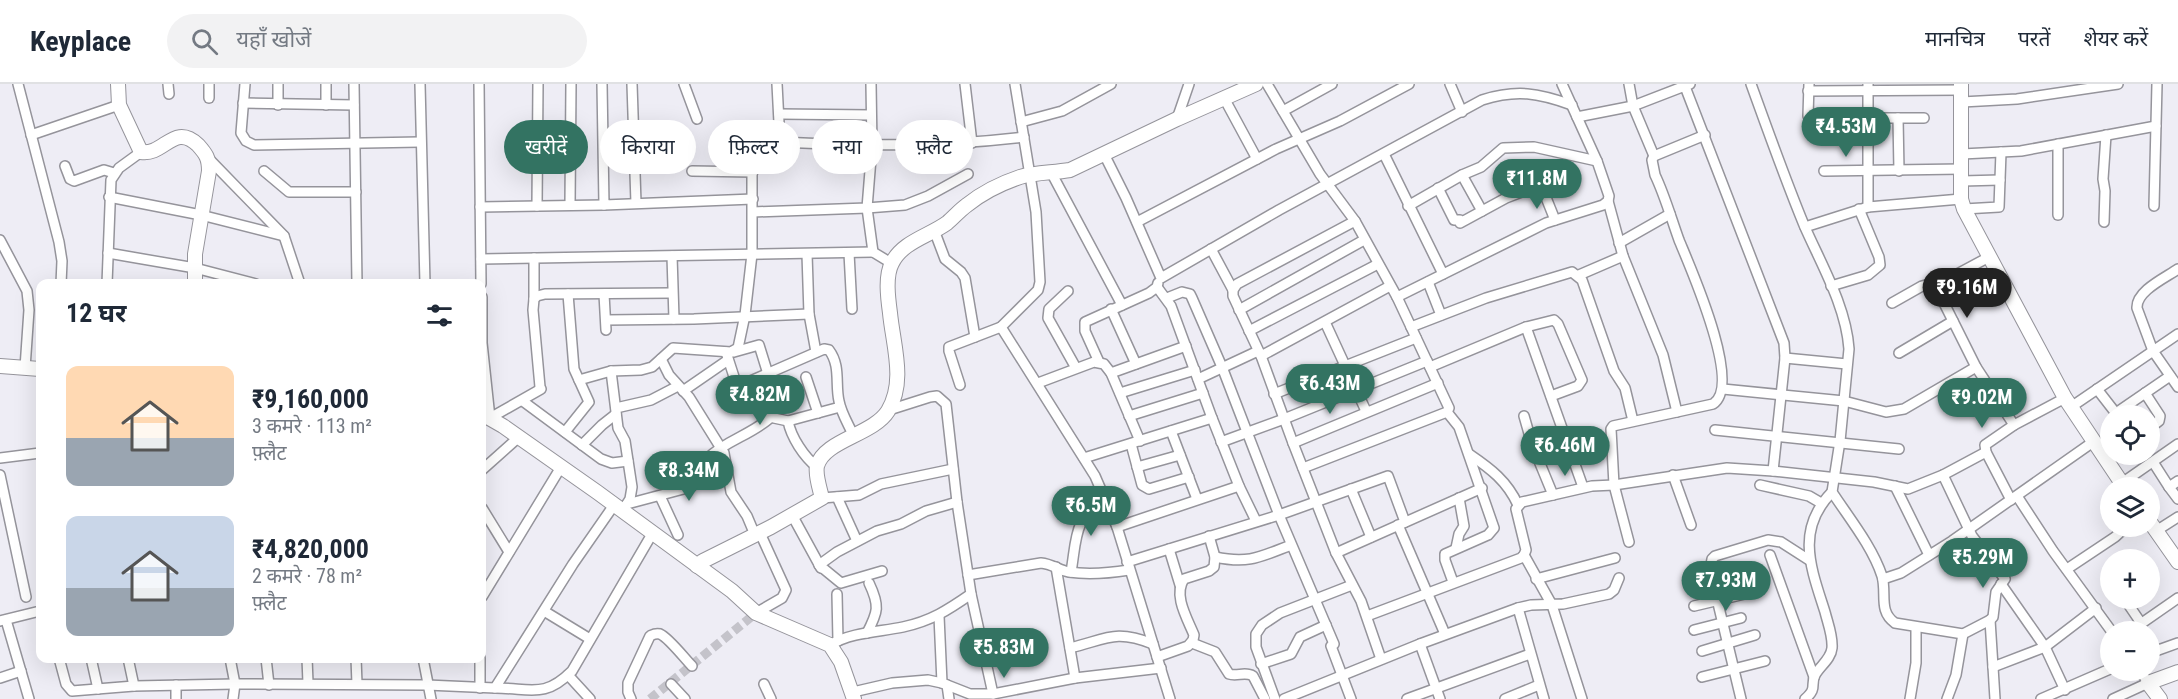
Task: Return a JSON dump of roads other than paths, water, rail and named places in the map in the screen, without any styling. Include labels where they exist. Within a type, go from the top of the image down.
[{"type":"street","points":[[18,84],[59,242],[61,279]]},
{"type":"street","points":[[118,84],[119,105],[141,152]]},
{"type":"street","points":[[209,98],[210,84]]},
{"type":"street","points":[[245,84],[241,133],[246,141],[254,145],[420,142]]},
{"type":"street","points":[[278,84],[278,105]]},
{"type":"street","points":[[326,84],[327,105]]},
{"type":"street","points":[[354,84],[357,279]]},
{"type":"street","points":[[420,84],[425,279]]},
{"type":"street","points":[[479,84],[481,279]]},
{"type":"street","points":[[538,84],[538,120]]},
{"type":"street","points":[[571,120],[573,84]]},
{"type":"street","points":[[602,84],[603,205]]},
{"type":"street","points":[[632,84],[636,204]]},
{"type":"street","points":[[684,84],[697,119]]},
{"type":"street","points":[[777,84],[779,120]]},
{"type":"street","points":[[871,84],[871,120]]},
{"type":"street","points":[[965,84],[969,120]]},
{"type":"street","points":[[960,385],[948,349],[1001,327],[1038,290],[1040,282],[1035,212],[1014,84]]},
{"type":"street","points":[[1021,122],[1062,111],[1111,84]]},
{"type":"street","points":[[1177,119],[1189,84]]},
{"type":"street","points":[[817,467],[826,454],[880,422],[889,410],[898,375],[889,311],[889,274],[891,263],[909,245],[946,223],[970,202],[1015,179],[1030,174],[1052,174],[1070,170],[1256,84]]},
{"type":"street","points":[[1267,84],[1320,174],[1355,221],[1397,297],[1448,404],[1447,412],[1459,427],[1482,488],[1494,528],[1488,535],[1448,551],[1444,557],[1453,582]]},
{"type":"street","points":[[1283,111],[1332,84]]},
{"type":"street","points":[[1384,84],[1389,95]]},
{"type":"street","points":[[1137,222],[1257,159],[1340,121],[1409,84]]},
{"type":"street","points":[[1450,84],[1462,112]]},
{"type":"street","points":[[1562,84],[1597,160],[1609,196],[1608,201],[1623,256],[1663,355],[1677,412]]},
{"type":"street","points":[[1629,84],[1633,106],[1654,156],[1652,160],[1655,175],[1710,317],[1720,357],[1723,389],[1721,397],[1713,404],[1633,421],[1613,426],[1611,429],[1614,485],[1629,542]]},
{"type":"street","points":[[1751,84],[1848,334],[1844,401],[1835,478],[1832,492],[1821,503],[1812,522],[1809,560],[1832,641],[1832,651],[1814,677]]},
{"type":"street","points":[[1924,118],[1869,118],[1816,125],[1808,116],[1808,87],[1869,86],[1962,92],[2017,99],[2118,84]]},
{"type":"street","points":[[2154,206],[2157,84]]},
{"type":"street","points":[[1577,117],[1633,106],[1686,85],[1784,343],[1785,358],[1775,435],[1773,471]]},
{"type":"street","points":[[1831,286],[1868,276],[1880,265],[1863,208],[1869,172],[1869,86]]},
{"type":"street","points":[[1099,362],[1084,326],[1088,319],[1149,293],[1159,282],[1279,210],[1329,185],[1482,100],[1501,94],[1523,92],[1550,97],[1572,105]]},
{"type":"street","points":[[1962,92],[1962,204],[2068,402],[2093,442],[2100,449]]},
{"type":"street","points":[[1224,98],[1257,159]]},
{"type":"street","points":[[243,103],[354,105]]},
{"type":"street","points":[[31,135],[119,105]]},
{"type":"street","points":[[779,114],[871,115]]},
{"type":"street","points":[[1898,118],[1899,171]]},
{"type":"street","points":[[1962,154],[2001,152],[2058,144],[2156,126]]},
{"type":"street","points":[[1654,156],[1705,135]]},
{"type":"street","points":[[2104,222],[2103,179],[2106,135]]},
{"type":"street","points":[[107,279],[109,197],[114,173],[141,152],[147,153],[184,136],[191,139],[284,236],[298,279]]},
{"type":"street","points":[[973,143],[1024,137]]},
{"type":"street","points":[[2058,144],[2058,215]]},
{"type":"street","points":[[1408,206],[1462,175],[1482,167],[1503,148],[1534,147],[1597,160]]},
{"type":"street","points":[[1805,227],[1863,208],[1962,204],[2000,207],[2001,152]]},
{"type":"street","points":[[1104,154],[1137,222],[1221,442],[1256,521]]},
{"type":"street","points":[[1384,154],[1443,274]]},
{"type":"street","points":[[195,279],[195,254],[209,159]]},
{"type":"street","points":[[65,166],[70,179],[74,181],[104,170],[114,173]]},
{"type":"street","points":[[264,171],[289,192],[356,192]]},
{"type":"street","points":[[1824,171],[1899,171],[2000,180]]},
{"type":"street","points":[[537,174],[537,206]]},
{"type":"street","points":[[570,174],[570,205]]},
{"type":"street","points":[[582,445],[616,411],[681,388],[739,346],[746,315],[752,255],[753,174]]},
{"type":"street","points":[[870,174],[867,208],[873,252]]},
{"type":"street","points":[[753,212],[895,207],[914,202],[968,174]]},
{"type":"street","points":[[1052,174],[1122,304]]},
{"type":"street","points":[[1462,175],[1482,210]]},
{"type":"street","points":[[1438,188],[1454,220],[1460,220],[1461,223],[1482,210],[1524,191],[1562,189]]},
{"type":"street","points":[[1543,190],[1555,220]]},
{"type":"street","points":[[109,197],[201,215],[284,236]]},
{"type":"street","points":[[480,207],[753,200]]},
{"type":"street","points":[[1397,297],[1555,220],[1603,205],[1608,201]]},
{"type":"street","points":[[1619,243],[1670,214]]},
{"type":"street","points":[[1233,290],[1237,284],[1355,221]]},
{"type":"street","points":[[934,230],[945,259],[961,272],[964,278],[975,337]]},
{"type":"street","points":[[0,240],[27,291],[29,310],[25,368]]},
{"type":"street","points":[[1239,310],[1365,240]]},
{"type":"street","points":[[1211,249],[1233,290],[1233,296],[1260,354],[1336,553],[1367,616],[1381,659]]},
{"type":"street","points":[[481,259],[873,252],[891,263]]},
{"type":"street","points":[[108,253],[195,268],[237,279]]},
{"type":"street","points":[[849,253],[852,309]]},
{"type":"street","points":[[807,254],[809,314],[816,352]]},
{"type":"street","points":[[672,256],[674,319]]},
{"type":"street","points":[[1579,275],[1623,256]]},
{"type":"street","points":[[1892,303],[1922,286],[1948,279],[1989,257]]},
{"type":"street","points":[[486,416],[541,388],[533,310],[534,258]]},
{"type":"street","points":[[1249,331],[1378,264]]},
{"type":"street","points":[[2178,269],[2141,295],[2136,302],[2153,351],[2178,387]]},
{"type":"street","points":[[1411,327],[1486,298],[1572,272],[1579,275],[1614,371],[1625,388],[1633,421]]},
{"type":"street","points":[[1428,282],[1441,315]]},
{"type":"street","points":[[1934,283],[1976,367],[2014,425]]},
{"type":"street","points":[[1120,393],[1196,375],[1260,354],[1390,286]]},
{"type":"street","points":[[1068,291],[1050,309],[1048,318],[1077,369]]},
{"type":"street","points":[[1167,298],[1182,292],[1190,294],[1222,367],[1245,432],[1326,625],[1340,675],[1351,699]]},
{"type":"street","points":[[534,300],[537,296],[545,294],[672,293]]},
{"type":"street","points":[[565,432],[589,402],[573,363],[568,294]]},
{"type":"street","points":[[604,294],[606,325],[746,315],[809,314]]},
{"type":"street","points":[[1111,309],[1136,364]]},
{"type":"street","points":[[1221,442],[1526,327],[1554,320],[1582,380],[1578,386],[1551,396]]},
{"type":"street","points":[[1899,353],[1953,321]]},
{"type":"street","points":[[1325,322],[1366,411]]},
{"type":"street","points":[[1001,327],[1038,383],[1106,497],[1170,699]]},
{"type":"street","points":[[1526,327],[1583,487]]},
{"type":"street","points":[[1274,394],[1416,338]]},
{"type":"street","points":[[2105,621],[2014,498],[1986,452],[1985,445],[2014,425],[2097,389],[2153,351],[2176,339]]},
{"type":"street","points":[[579,380],[611,371],[641,370],[652,367],[673,348],[729,355],[759,345],[768,374]]},
{"type":"street","points":[[1111,373],[1186,346]]},
{"type":"street","points":[[739,386],[827,349],[833,355],[839,382],[840,406],[854,437]]},
{"type":"street","points":[[729,355],[739,386],[749,401],[772,416],[788,421],[840,406]]},
{"type":"street","points":[[1785,358],[1847,364]]},
{"type":"street","points":[[661,359],[669,375],[681,388],[722,448],[728,463],[731,492],[758,534],[786,590],[782,598],[756,613]]},
{"type":"street","points":[[1038,383],[1099,362],[1104,364],[1111,373],[1130,416],[1137,467],[1142,485],[1149,489],[1189,477]]},
{"type":"street","points":[[0,366],[36,369]]},
{"type":"street","points":[[1723,389],[1780,393],[1844,401],[1886,412],[1899,411],[1976,367]]},
{"type":"street","points":[[488,688],[621,507],[632,487],[625,441],[618,428],[611,371]]},
{"type":"street","points":[[806,376],[818,413]]},
{"type":"street","points":[[2129,405],[2170,376]]},
{"type":"street","points":[[1293,443],[1438,383]]},
{"type":"street","points":[[2097,389],[2110,405]]},
{"type":"street","points":[[1130,416],[1203,393]]},
{"type":"street","points":[[2145,393],[2153,405]]},
{"type":"street","points":[[889,410],[937,396],[946,404],[952,469],[971,594],[993,694]]},
{"type":"street","points":[[524,402],[605,461],[628,461]]},
{"type":"street","points":[[1303,468],[1447,412]]},
{"type":"street","points":[[486,416],[621,507],[652,534],[732,591],[756,613],[834,643],[867,633],[904,627],[939,616],[971,594]]},
{"type":"street","points":[[621,507],[691,487],[698,480],[707,460],[734,440],[762,425],[772,416]]},
{"type":"street","points":[[1524,417],[1532,444],[1553,495]]},
{"type":"street","points":[[1084,458],[1212,418]]},
{"type":"street","points":[[788,421],[805,455],[817,467],[822,498]]},
{"type":"street","points":[[1715,430],[1899,448]]},
{"type":"street","points":[[1171,431],[1197,499]]},
{"type":"street","points":[[486,466],[519,437]]},
{"type":"street","points":[[1883,579],[1901,573],[1929,555],[2093,442]]},
{"type":"street","points":[[2160,457],[2178,444]]},
{"type":"street","points":[[1582,699],[1552,606],[1524,555],[1526,550],[1516,509],[1522,502],[1583,487],[1614,485],[1727,468],[1773,471],[1913,488],[1986,452]]},
{"type":"street","points":[[0,458],[36,454]]},
{"type":"street","points":[[1469,454],[1505,482],[1518,505]]},
{"type":"street","points":[[1137,467],[1180,455]]},
{"type":"street","points":[[2133,477],[2149,465]]},
{"type":"street","points":[[2155,465],[2178,500]]},
{"type":"street","points":[[486,590],[561,467]]},
{"type":"street","points":[[697,566],[822,498],[860,495],[881,484],[952,469]]},
{"type":"street","points":[[0,475],[26,597]]},
{"type":"street","points":[[1673,475],[1691,525]]},
{"type":"street","points":[[1832,492],[1869,549],[1883,579],[1883,602],[1886,614],[1895,623],[1963,634],[1990,621],[1993,617],[1996,592],[2005,579],[1971,536],[1943,475]]},
{"type":"street","points":[[968,575],[1041,563],[1071,572],[1101,573],[1279,515],[1388,476],[1401,524],[1445,634]]},
{"type":"street","points":[[2169,487],[2178,481]]},
{"type":"street","points":[[1760,485],[1809,496],[1821,503]]},
{"type":"street","points":[[1117,527],[1239,486]]},
{"type":"street","points":[[1895,486],[1929,555]]},
{"type":"street","points":[[1336,553],[1482,488]]},
{"type":"street","points":[[1351,489],[1371,537]]},
{"type":"street","points":[[660,496],[678,535]]},
{"type":"street","points":[[837,497],[856,541]]},
{"type":"street","points":[[1071,572],[1078,528],[1083,517],[1091,507],[1106,497]]},
{"type":"street","points":[[1456,548],[1459,534],[1464,526],[1459,498]]},
{"type":"street","points":[[819,565],[856,541],[877,531],[901,524],[926,511],[957,502]]},
{"type":"street","points":[[792,515],[829,580]]},
{"type":"street","points":[[486,516],[509,552]]},
{"type":"street","points":[[2160,523],[2178,517]]},
{"type":"street","points":[[61,663],[70,690],[134,686],[308,683],[427,685],[531,691],[550,689],[556,687],[568,675],[652,534]]},
{"type":"street","points":[[2160,535],[2176,557]]},
{"type":"street","points":[[1180,585],[1189,576],[1209,571],[1214,567],[1215,557],[1209,536]]},
{"type":"street","points":[[2067,569],[2115,537]]},
{"type":"street","points":[[1741,699],[1710,570],[1712,559],[1715,556],[1768,540],[1781,542],[1809,560]]},
{"type":"street","points":[[1215,557],[1235,561],[1248,560],[1292,545]]},
{"type":"street","points":[[1169,549],[1180,585],[1180,599],[1194,635],[1192,643]]},
{"type":"street","points":[[1367,616],[1524,555]]},
{"type":"street","points":[[1770,555],[1814,677],[1815,686],[1812,693],[1805,699]]},
{"type":"street","points":[[1536,579],[1615,558]]},
{"type":"street","points":[[819,565],[841,583],[882,571]]},
{"type":"street","points":[[1056,567],[1075,678]]},
{"type":"street","points":[[1284,699],[1445,634],[1518,609],[1531,605],[1552,606],[1609,594],[1614,590],[1619,578]]},
{"type":"street","points":[[867,633],[877,609],[875,595],[869,583]]},
{"type":"street","points":[[2001,584],[2045,647],[2065,690]]},
{"type":"street","points":[[1275,699],[1256,646],[1256,634],[1262,625],[1280,613],[1352,585]]},
{"type":"street","points":[[1694,606],[1753,592]]},
{"type":"street","points":[[837,594],[834,643],[853,696],[910,681],[928,680],[970,694],[993,694],[1075,678],[1161,668]]},
{"type":"street","points":[[2144,621],[2178,597]]},
{"type":"street","points":[[1993,667],[2045,647],[2096,608]]},
{"type":"street","points":[[1518,609],[1544,699]]},
{"type":"street","points":[[544,610],[590,639]]},
{"type":"street","points":[[29,699],[3,620],[36,612]]},
{"type":"street","points":[[939,616],[944,684],[949,699]]},
{"type":"street","points":[[1694,630],[1741,618]]},
{"type":"street","points":[[1990,621],[1995,699]]},
{"type":"street","points":[[1262,664],[1291,654],[1300,637],[1326,625]]},
{"type":"street","points":[[1910,699],[1916,663],[1916,627]]},
{"type":"street","points":[[631,699],[628,683],[650,636],[657,633],[664,637],[692,666]]},
{"type":"street","points":[[1947,699],[1956,675],[1963,634]]},
{"type":"street","points":[[1070,648],[1117,635],[1136,637],[1153,644]]},
{"type":"street","points":[[1702,651],[1755,635]]},
{"type":"street","points":[[1157,657],[1192,643],[1210,648],[1215,652],[1228,674],[1244,673],[1253,676],[1265,699]]},
{"type":"street","points":[[2160,649],[2178,643]]},
{"type":"street","points":[[1420,644],[1440,699]]},
{"type":"street","points":[[1407,699],[1530,654]]},
{"type":"street","points":[[1702,677],[1765,662]]},
{"type":"street","points":[[92,663],[98,689]]},
{"type":"street","points":[[129,663],[134,686]]},
{"type":"street","points":[[231,663],[235,684],[233,699]]},
{"type":"street","points":[[267,663],[269,685]]},
{"type":"street","points":[[308,663],[308,683]]},
{"type":"street","points":[[356,663],[357,684]]},
{"type":"street","points":[[424,663],[431,699]]},
{"type":"street","points":[[481,663],[491,699]]},
{"type":"street","points":[[0,678],[21,671]]},
{"type":"street","points":[[2113,699],[2178,672]]},
{"type":"street","points":[[2041,699],[2100,674]]},
{"type":"street","points":[[568,675],[590,699]]},
{"type":"street","points":[[2148,683],[2160,699]]},
{"type":"street","points":[[671,684],[685,699]]},
{"type":"street","points":[[764,684],[771,699]]},
{"type":"street","points":[[176,685],[176,699]]},
{"type":"street","points":[[1505,699],[1539,685]]},
{"type":"street","points":[[550,689],[554,699]]},
{"type":"tunnel","points":[[650,699],[756,613]]}]
